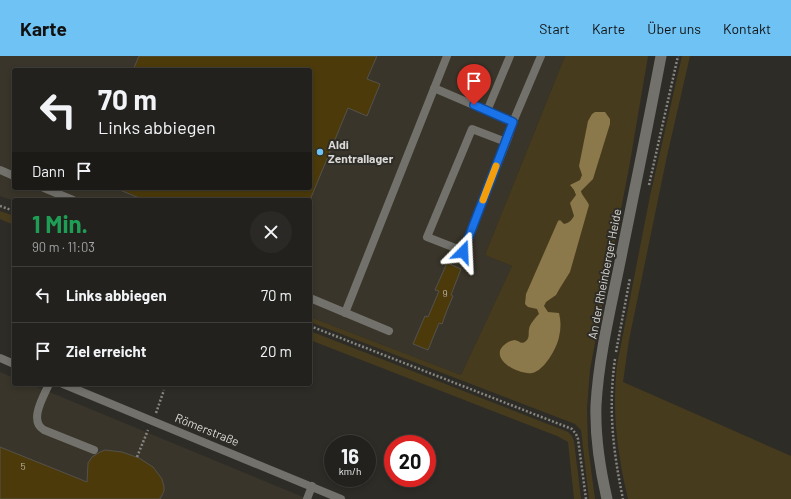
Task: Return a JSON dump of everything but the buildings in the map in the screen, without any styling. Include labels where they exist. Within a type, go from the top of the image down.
[{"type":"street","name":"An der Rheinberger Heide","points":[[607,499],[601,468],[596,406],[599,374],[662,56]]},
{"type":"lane","points":[[345,312],[447,56]]},
{"type":"lane","points":[[487,111],[510,56]]},
{"type":"lane","points":[[506,142],[472,129],[427,237],[463,252],[506,142],[513,122],[541,56]]},
{"type":"lane","points":[[434,88],[513,122]]},
{"type":"lane","points":[[0,170],[12,175]]},
{"type":"lane","points":[[49,190],[68,198]]},
{"type":"lane","points":[[312,299],[389,330]]},
{"type":"lane","points":[[0,358],[12,363]]},
{"type":"lane","points":[[48,386],[36,416],[38,424],[44,430],[94,450]]},
{"type":"lane","name":"Römerstraße","points":[[68,386],[341,499]]},
{"type":"lane","points":[[307,499],[312,486]]},
{"type":"path","points":[[649,188],[678,56]]},
{"type":"path","points":[[0,206],[12,210]]},
{"type":"path","points":[[623,499],[617,472],[612,436],[611,396],[615,354],[632,271]]},
{"type":"path","points":[[312,327],[572,429],[578,439],[586,499]]},
{"type":"shaded area","points":[[0,56],[565,56],[485,255],[512,266],[461,375],[312,318],[312,198],[12,198],[12,200],[0,196]]},
{"type":"shaded area","points":[[565,56],[648,56],[629,168],[590,369],[587,408],[588,446],[595,499],[589,499],[581,430],[575,424],[312,323],[312,318],[461,375],[512,266],[485,255]]},
{"type":"shaded area","points":[[682,56],[690,56],[667,156],[629,340],[623,382],[791,456],[791,499],[628,499],[616,432],[615,400],[617,365],[650,196]]},
{"type":"shaded area","points":[[595,112],[605,112],[610,119],[610,124],[593,179],[581,191],[589,205],[570,272],[556,295],[546,302],[544,306],[548,312],[559,313],[560,334],[558,342],[553,353],[541,368],[532,373],[522,372],[511,368],[506,364],[500,356],[500,351],[504,345],[511,341],[515,340],[522,343],[525,342],[528,337],[530,325],[539,314],[537,309],[528,307],[525,304],[526,294],[558,221],[560,220],[566,224],[570,222],[574,216],[570,203],[576,195],[570,185],[580,180],[582,175],[579,166],[588,121]]},
{"type":"shaded area","points":[[0,211],[12,215],[12,224],[0,219]]},
{"type":"shaded area","points":[[312,332],[568,432],[574,441],[581,499],[574,499],[568,442],[557,436],[312,341]]},
{"type":"shaded area","points":[[0,372],[12,377],[12,386],[35,386],[308,499],[0,499]]},
{"type":"slow traffic","points":[[483,200],[496,166]]},
{"type":"place","name":"Aldi Zentrallager","points":[[320,152]]},
{"type":"route","points":[[463,252],[513,122],[474,105]]}]
